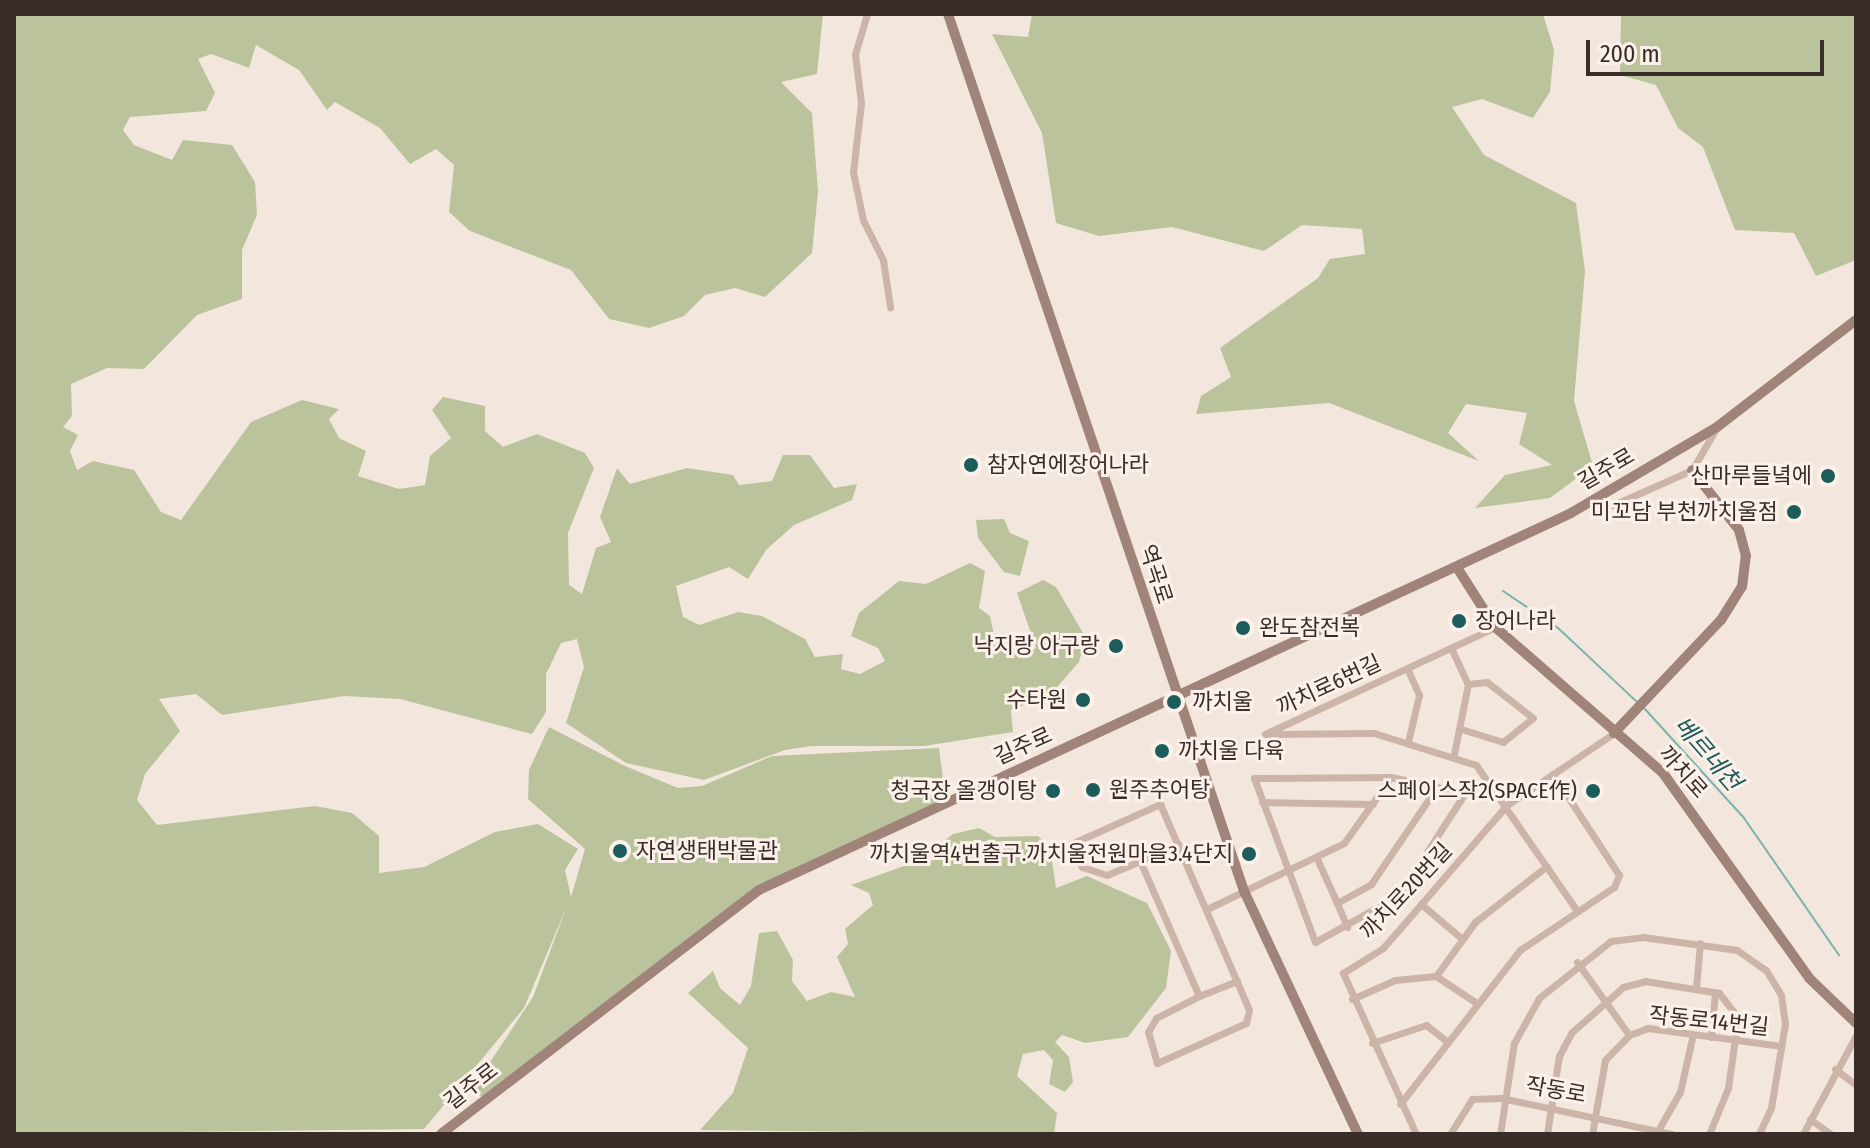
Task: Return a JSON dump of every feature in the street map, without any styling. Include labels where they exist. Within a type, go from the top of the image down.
[{"type":"street","points":[[867,14],[855,54],[861,103],[853,172],[863,220],[883,260],[890,307]]},
{"type":"street","name":"역곡로","points":[[948,14],[1177,700],[1244,891],[1358,1134]]},
{"type":"street","name":"길주로","points":[[441,1134],[759,890],[1458,569],[1587,503],[1717,427],[1856,320]]},
{"type":"street","points":[[1587,503],[1613,505],[1692,470],[1717,427]]},
{"type":"street","points":[[1614,733],[1742,587],[1746,556],[1739,530],[1692,470]]},
{"type":"street","name":"까치로","points":[[1458,569],[1495,627],[1663,773],[1809,978],[1856,1023]]},
{"type":"street","name":"까치로6번길","points":[[1407,668],[1419,695],[1408,742],[1374,733],[1265,734],[1495,627]]},
{"type":"street","points":[[1451,648],[1468,684],[1454,754]]},
{"type":"street","points":[[1461,729],[1503,742],[1533,718],[1487,682],[1468,684]]},
{"type":"street","name":"까치로20번길","points":[[1416,1134],[1352,999],[1343,973],[1383,948],[1507,805],[1614,733]]},
{"type":"street","points":[[1408,742],[1454,754],[1476,765],[1507,805],[1577,911]]},
{"type":"street","points":[[1400,1104],[1520,950],[1577,911],[1619,875],[1553,774]]},
{"type":"street","points":[[1207,909],[1318,861],[1344,843],[1391,777]]},
{"type":"street","points":[[1391,777],[1465,793],[1399,895],[1347,927],[1315,942],[1286,874],[1254,778],[1391,777]]},
{"type":"street","points":[[1337,903],[1371,884],[1398,852],[1437,787]]},
{"type":"street","points":[[1262,802],[1373,804]]},
{"type":"street","points":[[1178,844],[1107,875],[1082,867],[1071,844],[1160,804],[1178,844],[1207,909],[1237,981],[1246,1023],[1157,1063],[1148,1032],[1156,1018],[1237,981]]},
{"type":"street","points":[[1140,861],[1199,996]]},
{"type":"street","points":[[1318,861],[1347,927]]},
{"type":"street","points":[[1436,976],[1461,938],[1498,899],[1547,866]]},
{"type":"street","points":[[1421,904],[1461,938]]},
{"type":"street","points":[[1500,1134],[1501,1098],[1514,1043],[1539,998],[1577,962],[1611,941],[1700,943],[1737,950],[1766,970],[1781,995],[1781,1046],[1759,1134]]},
{"type":"street","points":[[1696,988],[1700,943]]},
{"type":"street","points":[[1577,962],[1629,1035]]},
{"type":"street","points":[[1352,999],[1395,980],[1436,976],[1478,1004]]},
{"type":"street","points":[[1547,1134],[1549,1107],[1571,1033],[1604,1000],[1645,981],[1715,992],[1738,1017],[1728,1088],[1709,1134]]},
{"type":"street","points":[[1711,1037],[1715,992]]},
{"type":"street","points":[[1372,1043],[1426,1025],[1448,1042]]},
{"type":"street","name":"작동로14번길","points":[[1592,1134],[1605,1060],[1629,1035],[1648,1028],[1781,1046]]},
{"type":"street","points":[[1658,1130],[1680,1092],[1693,1034]]},
{"type":"street","points":[[1803,1134],[1835,1069],[1856,1035]]},
{"type":"street","points":[[1835,1069],[1856,1085]]},
{"type":"street","name":"작동로","points":[[1450,1134],[1472,1099],[1501,1098],[1672,1134]]},
{"type":"street","points":[[1810,1119],[1831,1134]]},
{"type":"green space","points":[[14,14],[823,14],[817,74],[781,82],[812,113],[818,192],[812,253],[765,297],[735,288],[705,295],[684,316],[649,328],[609,319],[571,270],[470,231],[449,212],[454,165],[436,149],[410,164],[380,128],[335,102],[327,110],[299,70],[256,45],[249,68],[211,54],[198,59],[215,93],[206,111],[130,117],[123,130],[134,145],[172,160],[183,140],[232,145],[255,182],[257,215],[242,250],[242,299],[197,315],[144,369],[107,368],[71,384],[72,416],[63,427],[78,435],[70,451],[77,470],[93,461],[134,470],[161,512],[181,520],[251,422],[302,400],[339,409],[329,419],[339,438],[366,451],[358,476],[399,489],[425,485],[430,456],[451,438],[432,410],[443,397],[485,406],[485,431],[503,447],[537,434],[585,453],[594,468],[568,533],[569,585],[582,594],[596,548],[611,542],[600,517],[617,468],[630,484],[687,468],[733,475],[739,485],[772,481],[783,455],[810,455],[834,488],[857,484],[852,500],[794,525],[766,550],[748,579],[729,567],[676,586],[683,617],[699,625],[738,612],[762,616],[805,639],[815,657],[843,654],[841,669],[860,674],[885,661],[878,648],[851,636],[859,613],[899,581],[926,584],[970,563],[985,571],[979,608],[990,616],[994,635],[1019,658],[1036,648],[1017,593],[1043,580],[1056,587],[1086,638],[1079,662],[1051,694],[1011,710],[1013,732],[924,746],[811,746],[785,750],[704,780],[626,763],[566,723],[584,667],[577,639],[561,643],[546,674],[546,712],[532,734],[400,699],[344,696],[222,715],[196,694],[159,699],[180,731],[145,774],[137,800],[157,825],[315,806],[352,813],[379,836],[379,873],[424,867],[495,832],[538,824],[578,849],[565,870],[571,897],[585,849],[528,799],[529,770],[549,727],[625,766],[678,788],[702,786],[772,756],[939,748],[946,802],[759,890],[485,1100],[476,1091],[481,1076],[533,997],[567,906],[524,1008],[424,1129],[14,1134]]},
{"type":"green space","points":[[1032,14],[1543,14],[1554,50],[1550,92],[1533,118],[1482,99],[1452,107],[1484,155],[1576,203],[1585,271],[1574,401],[1593,466],[1550,498],[1475,508],[1505,475],[1552,465],[1519,444],[1527,413],[1466,404],[1448,433],[1479,461],[1329,403],[1196,414],[1201,396],[1231,377],[1220,348],[1318,278],[1330,259],[1365,254],[1362,229],[1302,225],[1264,251],[1172,227],[1099,236],[1056,223],[1042,133],[992,34],[1028,37]]},
{"type":"green space","points":[[1621,14],[1856,14],[1856,260],[1816,276],[1794,233],[1735,230],[1703,147],[1678,128],[1656,85],[1620,75]]},
{"type":"green space","points":[[1004,519],[1010,533],[1029,541],[1020,576],[1004,572],[978,538],[976,520]]},
{"type":"green space","points":[[979,828],[995,837],[1038,836],[1050,847],[1056,888],[1087,876],[1147,903],[1171,951],[1166,988],[1128,1037],[1085,1043],[1062,1035],[1055,1042],[1069,1057],[1073,1082],[1065,1092],[1049,1084],[1053,1060],[1044,1050],[1023,1054],[1017,1076],[1057,1113],[1054,1134],[700,1130],[733,1093],[748,1048],[688,993],[713,971],[720,988],[740,1005],[751,986],[759,933],[777,931],[793,960],[792,981],[807,1001],[831,992],[855,997],[837,957],[848,944],[845,929],[873,905],[869,893],[851,885],[915,862],[930,865],[935,848],[953,834]]},
{"type":"waterway","name":"베르네천","points":[[1503,591],[1558,628],[1636,701]]},
{"type":"waterway","name":"베르네천","points":[[1644,708],[1744,818],[1839,955]]},
{"type":"place","name":"참자연에장어나라","points":[[971,465]]},
{"type":"place","name":"산마루들녘에","points":[[1828,476]]},
{"type":"place","name":"미꼬담 부천까치울점","points":[[1794,512]]},
{"type":"place","name":"장어나라","points":[[1459,621]]},
{"type":"place","name":"완도참전복","points":[[1243,628]]},
{"type":"place","name":"낙지랑 아구랑","points":[[1116,646]]},
{"type":"place","name":"수타원","points":[[1083,700]]},
{"type":"place","name":"까치울","points":[[1174,702]]},
{"type":"place","name":"까치울 다육","points":[[1162,751]]},
{"type":"place","name":"원주추어탕","points":[[1093,790]]},
{"type":"place","name":"청국장 올갱이탕","points":[[1053,791]]},
{"type":"place","name":"스페이스작2(SPACE作)","points":[[1593,791]]},
{"type":"place","name":"자연생태박물관","points":[[620,851]]},
{"type":"place","name":"까치울역4번출구.까치울전원마을3.4단지","points":[[1249,854]]}]
